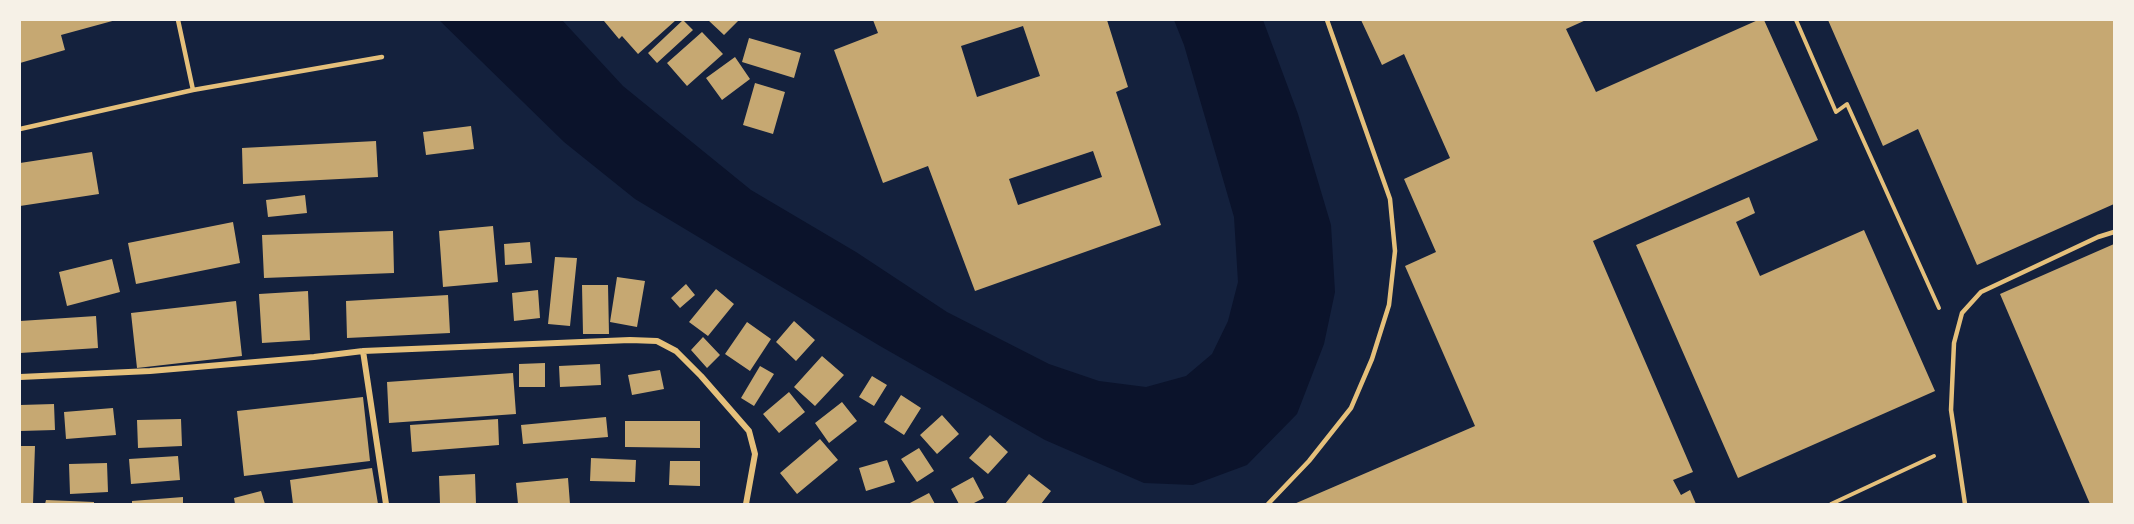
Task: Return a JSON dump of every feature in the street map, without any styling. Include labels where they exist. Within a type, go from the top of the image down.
[{"type":"street","points":[[20,377],[150,371],[363,351],[630,340],[657,341],[676,351],[749,431],[755,454],[746,504]]},
{"type":"street","points":[[363,351],[386,504]]},
{"type":"lane","points":[[178,20],[193,90]]},
{"type":"lane","points":[[1268,504],[1309,460],[1351,408],[1372,359],[1389,305],[1395,251],[1389,200],[1327,20]]},
{"type":"lane","points":[[20,129],[193,90],[382,57]]},
{"type":"lane","points":[[1965,504],[1951,410],[1954,343],[1962,313],[1981,292],[2098,237],[2115,232]]},
{"type":"path","points":[[1796,20],[1836,112],[1846,104],[1954,343]]},
{"type":"path","points":[[1831,504],[1956,446]]},
{"type":"water","points":[[439,20],[562,20],[623,86],[751,190],[856,252],[947,312],[1049,364],[1099,381],[1146,387],[1186,376],[1212,354],[1228,321],[1238,282],[1234,217],[1184,45],[1174,20],[1263,20],[1298,114],[1331,225],[1335,292],[1324,344],[1297,414],[1247,465],[1193,485],[1144,483],[1045,440],[880,346],[635,199],[564,142]]},
{"type":"building","points":[[20,20],[116,20],[61,35],[65,50],[20,63]]},
{"type":"building","points":[[676,20],[638,54],[622,36],[619,39],[604,21]]},
{"type":"building","points":[[683,20],[693,30],[657,63],[648,53]]},
{"type":"building","points":[[708,20],[739,20],[724,35]]},
{"type":"building","points":[[873,20],[1107,20],[1128,87],[1116,92],[1161,225],[975,291],[928,166],[883,183],[834,50],[878,33]],"holes":[[[1023,26],[1040,76],[977,97],[961,46]],[[1093,151],[1102,177],[1018,205],[1009,179]]]},
{"type":"building","points":[[1361,20],[1586,20],[1566,29],[1596,92],[1758,20],[1764,20],[1818,140],[1593,241],[1693,472],[1673,480],[1681,495],[1690,490],[1696,504],[1294,504],[1475,426],[1405,266],[1436,252],[1404,179],[1450,158],[1404,54],[1382,65]]},
{"type":"building","points":[[1828,20],[2114,20],[2114,204],[1977,265],[1918,129],[1883,146]]},
{"type":"building","points":[[702,32],[723,54],[687,86],[667,63]]},
{"type":"building","points":[[749,38],[801,53],[794,78],[742,62]]},
{"type":"building","points":[[735,57],[750,79],[722,100],[706,78]]},
{"type":"building","points":[[755,83],[785,92],[773,134],[743,125]]},
{"type":"building","points":[[471,126],[474,149],[426,155],[423,132]]},
{"type":"building","points":[[376,141],[378,177],[243,184],[242,148]]},
{"type":"building","points":[[92,152],[99,194],[20,206],[20,163]]},
{"type":"building","points":[[305,195],[307,213],[268,217],[266,200]]},
{"type":"building","points":[[1749,197],[1755,213],[1736,222],[1760,276],[1864,230],[1935,391],[1738,478],[1636,245]]},
{"type":"building","points":[[233,222],[240,263],[136,284],[128,243]]},
{"type":"building","points":[[493,226],[498,282],[443,287],[439,231]]},
{"type":"building","points":[[393,231],[394,273],[264,278],[262,235]]},
{"type":"building","points":[[530,242],[532,263],[505,265],[504,244]]},
{"type":"building","points":[[2114,244],[2114,504],[2090,504],[2000,294]]},
{"type":"building","points":[[555,257],[577,258],[570,326],[548,324]]},
{"type":"building","points":[[112,259],[120,292],[67,306],[59,272]]},
{"type":"building","points":[[617,277],[645,281],[637,327],[610,322]]},
{"type":"building","points":[[686,284],[695,295],[680,308],[671,298]]},
{"type":"building","points":[[582,285],[608,285],[609,334],[583,334]]},
{"type":"building","points":[[716,289],[734,304],[708,336],[689,322]]},
{"type":"building","points":[[538,290],[540,318],[514,321],[512,293]]},
{"type":"building","points":[[308,291],[310,340],[262,343],[259,294]]},
{"type":"building","points":[[448,295],[450,333],[347,338],[346,301]]},
{"type":"building","points":[[236,301],[242,356],[137,368],[131,313]]},
{"type":"building","points":[[96,316],[98,348],[20,353],[20,321]]},
{"type":"building","points":[[794,321],[815,340],[796,361],[776,342]]},
{"type":"building","points":[[747,322],[771,339],[750,371],[725,354]]},
{"type":"building","points":[[703,337],[720,355],[707,368],[691,350]]},
{"type":"building","points":[[822,356],[844,375],[815,406],[794,387]]},
{"type":"building","points":[[545,363],[545,387],[519,387],[519,364]]},
{"type":"building","points":[[600,364],[601,385],[560,387],[559,366]]},
{"type":"building","points":[[760,366],[774,374],[754,406],[741,398]]},
{"type":"building","points":[[660,370],[664,389],[632,395],[628,375]]},
{"type":"building","points":[[513,373],[516,414],[389,423],[387,382]]},
{"type":"building","points":[[872,376],[887,385],[874,406],[859,397]]},
{"type":"building","points":[[789,392],[805,412],[779,433],[763,414]]},
{"type":"building","points":[[901,395],[921,408],[904,435],[884,422]]},
{"type":"building","points":[[363,397],[370,461],[244,476],[237,411]]},
{"type":"building","points":[[842,402],[857,421],[829,443],[815,423]]},
{"type":"building","points":[[54,404],[55,430],[20,431],[20,405]]},
{"type":"building","points":[[113,408],[116,435],[66,439],[64,412]]},
{"type":"building","points":[[942,415],[959,434],[937,454],[920,435]]},
{"type":"building","points":[[606,417],[608,437],[523,444],[521,425]]},
{"type":"building","points":[[181,419],[182,446],[138,448],[137,420]]},
{"type":"building","points":[[498,419],[499,445],[412,452],[410,425]]},
{"type":"building","points":[[625,421],[700,421],[700,448],[625,447]]},
{"type":"building","points":[[990,435],[1008,452],[988,474],[969,458]]},
{"type":"building","points":[[820,439],[838,460],[797,494],[780,473]]},
{"type":"building","points":[[20,446],[35,446],[33,504],[20,504]]},
{"type":"building","points":[[919,448],[934,471],[917,482],[901,459]]},
{"type":"building","points":[[178,456],[180,480],[131,484],[129,459]]},
{"type":"building","points":[[591,458],[636,460],[635,482],[590,481]]},
{"type":"building","points":[[887,460],[895,482],[866,491],[859,468]]},
{"type":"building","points":[[670,461],[700,461],[700,486],[669,485]]},
{"type":"building","points":[[107,463],[108,492],[70,494],[69,464]]},
{"type":"building","points":[[372,468],[378,504],[293,504],[290,480]]},
{"type":"building","points":[[475,474],[476,504],[440,504],[439,476]]},
{"type":"building","points":[[1029,474],[1051,491],[1041,504],[1005,504]]},
{"type":"building","points":[[973,477],[984,498],[972,504],[959,504],[951,489]]},
{"type":"building","points":[[568,478],[570,504],[518,504],[516,483]]},
{"type":"building","points":[[261,491],[265,504],[235,504],[234,498]]},
{"type":"building","points":[[929,493],[935,504],[908,504]]},
{"type":"building","points":[[183,497],[183,504],[132,504],[132,501]]},
{"type":"building","points":[[46,500],[94,502],[94,504],[45,504]]}]
